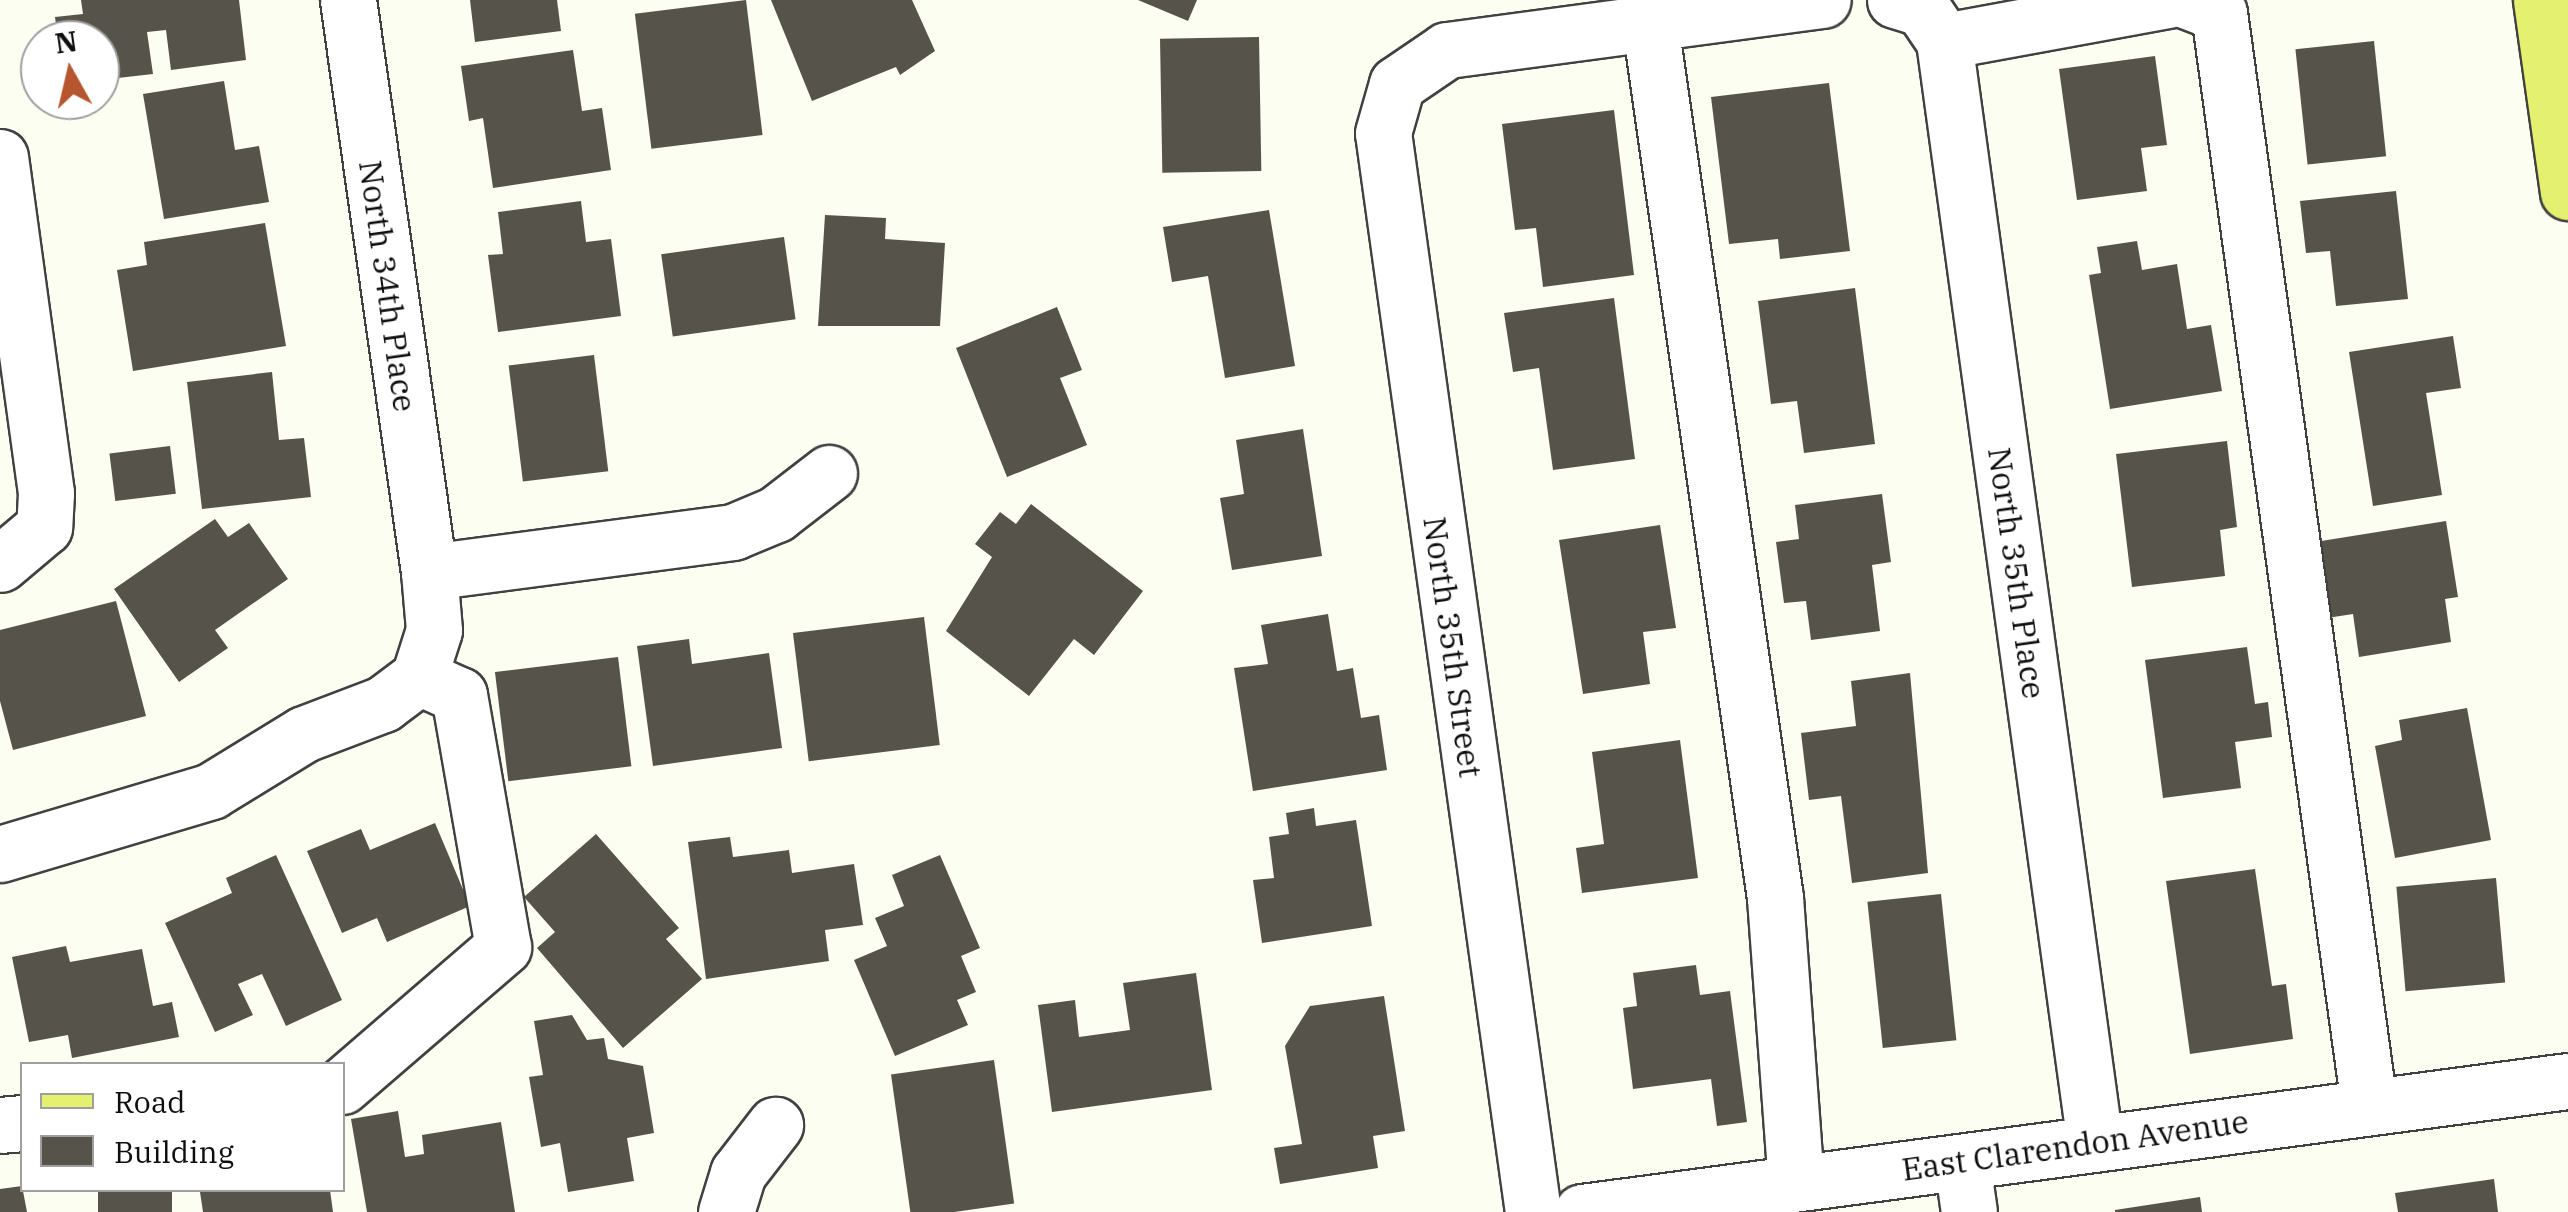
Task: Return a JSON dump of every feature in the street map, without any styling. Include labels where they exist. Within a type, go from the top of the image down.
[{"type":"main road","points":[[2541,0],[2562,105],[2568,192]]},
{"type":"street","name":"North 34th Place","points":[[348,0],[428,572],[434,630],[419,677]]},
{"type":"street","points":[[1796,1181],[1775,898],[1650,25],[1823,0]]},
{"type":"street","points":[[1920,16],[2168,0]]},
{"type":"street","points":[[2185,0],[2219,14],[2369,1105]]},
{"type":"street","name":"North 35th Place","points":[[1920,16],[2095,1143]]},
{"type":"street","name":"North 35th Street","points":[[1533,1212],[1383,133],[1397,84],[1446,50],[1650,25]]},
{"type":"street","points":[[0,157],[46,493],[44,527],[0,564]]},
{"type":"street","points":[[428,572],[733,532],[776,514],[829,473]]},
{"type":"street","points":[[0,854],[211,792],[419,677],[458,695],[503,947],[345,1083]]},
{"type":"street","name":"East Clarendon Avenue","points":[[1582,1212],[1796,1181],[1966,1187],[2095,1143],[2568,1081]]},
{"type":"street","points":[[726,1212],[738,1173],[775,1125]]},
{"type":"building","points":[[81,0],[239,0],[246,60],[171,70],[166,30],[147,32],[153,74],[120,78],[120,20],[55,20],[55,17],[83,14]]},
{"type":"building","points":[[470,0],[557,0],[561,31],[475,42]]},
{"type":"building","points":[[746,0],[763,135],[651,149],[635,14]]},
{"type":"building","points":[[771,0],[912,0],[935,51],[900,75],[896,67],[812,101]]},
{"type":"building","points":[[1138,0],[1197,0],[1188,21]]},
{"type":"building","points":[[1259,37],[1261,171],[1162,173],[1160,39]]},
{"type":"building","points":[[2374,41],[2386,156],[2308,165],[2295,49]]},
{"type":"building","points":[[573,50],[582,111],[602,108],[611,170],[493,188],[483,118],[469,121],[461,66]]},
{"type":"building","points":[[2155,56],[2167,145],[2141,148],[2147,191],[2077,200],[2059,69]]},
{"type":"building","points":[[224,81],[235,150],[259,146],[269,202],[164,219],[143,94]]},
{"type":"building","points":[[1829,83],[1850,251],[1780,259],[1778,239],[1729,244],[1711,97]]},
{"type":"building","points":[[1614,110],[1634,275],[1543,287],[1536,228],[1515,230],[1502,124]]},
{"type":"building","points":[[2396,191],[2408,299],[2336,306],[2330,251],[2306,253],[2300,201]]},
{"type":"building","points":[[581,201],[586,242],[611,239],[621,316],[498,332],[488,255],[503,254],[498,212]]},
{"type":"building","points":[[1269,210],[1295,366],[1225,378],[1208,276],[1172,282],[1163,227]]},
{"type":"building","points":[[825,215],[886,218],[885,239],[945,243],[940,326],[818,326]]},
{"type":"building","points":[[265,223],[286,346],[133,371],[117,270],[147,265],[144,242]]},
{"type":"building","points":[[784,237],[796,319],[673,336],[661,254]]},
{"type":"building","points":[[2137,241],[2142,270],[2177,264],[2187,329],[2211,325],[2222,391],[2110,409],[2089,275],[2101,273],[2097,247]]},
{"type":"building","points":[[1855,288],[1875,444],[1804,453],[1797,401],[1771,404],[1758,301]]},
{"type":"building","points":[[1614,298],[1635,459],[1553,470],[1539,368],[1513,372],[1504,313]]},
{"type":"building","points":[[1057,307],[1082,370],[1060,378],[1087,445],[1007,477],[956,348]]},
{"type":"building","points":[[2453,336],[2461,388],[2426,393],[2442,495],[2373,506],[2349,352]]},
{"type":"building","points":[[594,355],[608,471],[523,482],[509,365]]},
{"type":"building","points":[[272,372],[279,440],[304,438],[311,497],[202,509],[187,382]]},
{"type":"building","points":[[1303,429],[1322,556],[1232,570],[1220,498],[1244,494],[1236,440]]},
{"type":"building","points":[[2227,441],[2237,527],[2220,530],[2225,576],[2132,587],[2116,454]]},
{"type":"building","points":[[170,446],[176,494],[115,501],[109,453]]},
{"type":"building","points":[[1882,494],[1891,562],[1872,565],[1880,631],[1811,640],[1806,601],[1784,603],[1776,542],[1799,539],[1795,505]]},
{"type":"building","points":[[1031,504],[1143,591],[1094,655],[1074,639],[1029,696],[946,631],[992,557],[975,544],[1000,512],[1016,524]]},
{"type":"building","points":[[215,519],[228,537],[249,523],[288,579],[215,630],[228,648],[179,682],[114,589]]},
{"type":"building","points":[[2446,521],[2458,597],[2445,599],[2451,642],[2359,657],[2353,614],[2327,618],[2315,542]]},
{"type":"building","points":[[1660,525],[1676,628],[1643,632],[1650,684],[1583,694],[1559,540]]},
{"type":"building","points":[[116,601],[146,716],[13,750],[0,701],[0,630]]},
{"type":"building","points":[[1328,614],[1337,671],[1353,668],[1361,718],[1379,715],[1387,770],[1253,791],[1234,668],[1268,664],[1261,625]]},
{"type":"building","points":[[924,617],[940,745],[809,761],[793,633]]},
{"type":"building","points":[[689,639],[692,664],[769,653],[782,748],[653,766],[637,646]]},
{"type":"building","points":[[2247,647],[2255,704],[2268,702],[2272,737],[2235,742],[2241,788],[2163,798],[2145,660]]},
{"type":"building","points":[[618,657],[631,766],[508,781],[495,672]]},
{"type":"building","points":[[1910,673],[1928,873],[1852,883],[1841,796],[1809,800],[1801,733],[1856,726],[1851,681]]},
{"type":"building","points":[[2467,708],[2491,840],[2395,858],[2375,746],[2402,740],[2399,720]]},
{"type":"building","points":[[1680,740],[1698,878],[1582,893],[1576,848],[1604,844],[1592,752]]},
{"type":"building","points":[[1314,808],[1316,826],[1356,820],[1372,926],[1262,943],[1253,880],[1274,878],[1269,837],[1289,834],[1286,813]]},
{"type":"building","points":[[435,823],[470,906],[387,942],[377,918],[342,933],[307,851],[361,829],[370,850]]},
{"type":"building","points":[[596,834],[679,928],[666,939],[702,979],[623,1048],[537,948],[555,932],[524,897]]},
{"type":"building","points":[[730,837],[733,857],[789,850],[792,873],[854,864],[863,925],[825,930],[829,961],[706,979],[688,842]]},
{"type":"building","points":[[276,855],[342,1000],[286,1026],[262,974],[238,984],[253,1015],[215,1032],[165,923],[232,893],[226,878]]},
{"type":"building","points":[[940,855],[980,948],[961,956],[976,992],[957,1000],[968,1025],[895,1056],[854,960],[887,946],[875,918],[904,906],[892,875]]},
{"type":"building","points":[[2255,869],[2272,986],[2286,984],[2293,1039],[2190,1054],[2166,881]]},
{"type":"building","points":[[2496,878],[2505,983],[2406,991],[2396,887]]},
{"type":"building","points":[[1941,894],[1956,1040],[1883,1048],[1867,902]]},
{"type":"building","points":[[66,946],[70,962],[142,949],[153,1006],[172,1002],[179,1037],[72,1058],[68,1035],[29,1042],[12,957]]},
{"type":"building","points":[[1696,965],[1700,995],[1730,991],[1747,1122],[1717,1126],[1711,1079],[1633,1089],[1623,1008],[1637,1006],[1633,973]]},
{"type":"building","points":[[1196,973],[1212,1090],[1052,1112],[1038,1005],[1075,1000],[1079,1037],[1130,1030],[1123,983]]},
{"type":"building","points":[[1384,996],[1405,1131],[1373,1136],[1378,1168],[1280,1184],[1274,1148],[1302,1144],[1285,1046],[1310,1006]]},
{"type":"building","points":[[572,1015],[587,1040],[604,1038],[608,1059],[643,1066],[654,1133],[627,1138],[634,1181],[568,1192],[560,1143],[541,1147],[529,1077],[543,1075],[534,1021]]},
{"type":"building","points":[[994,1060],[1014,1204],[954,1212],[910,1212],[891,1074]]},
{"type":"building","points":[[398,1111],[405,1157],[424,1154],[422,1135],[501,1122],[515,1212],[367,1212],[351,1119]]},
{"type":"building","points":[[2494,1179],[2498,1212],[2398,1212],[2395,1193]]},
{"type":"building","points":[[20,1186],[27,1212],[0,1212],[0,1189]]},
{"type":"building","points":[[98,1192],[172,1192],[172,1212],[98,1212]]},
{"type":"building","points":[[200,1192],[330,1192],[333,1212],[203,1212]]},
{"type":"building","points":[[2200,1197],[2202,1212],[2115,1212],[2115,1210]]}]
